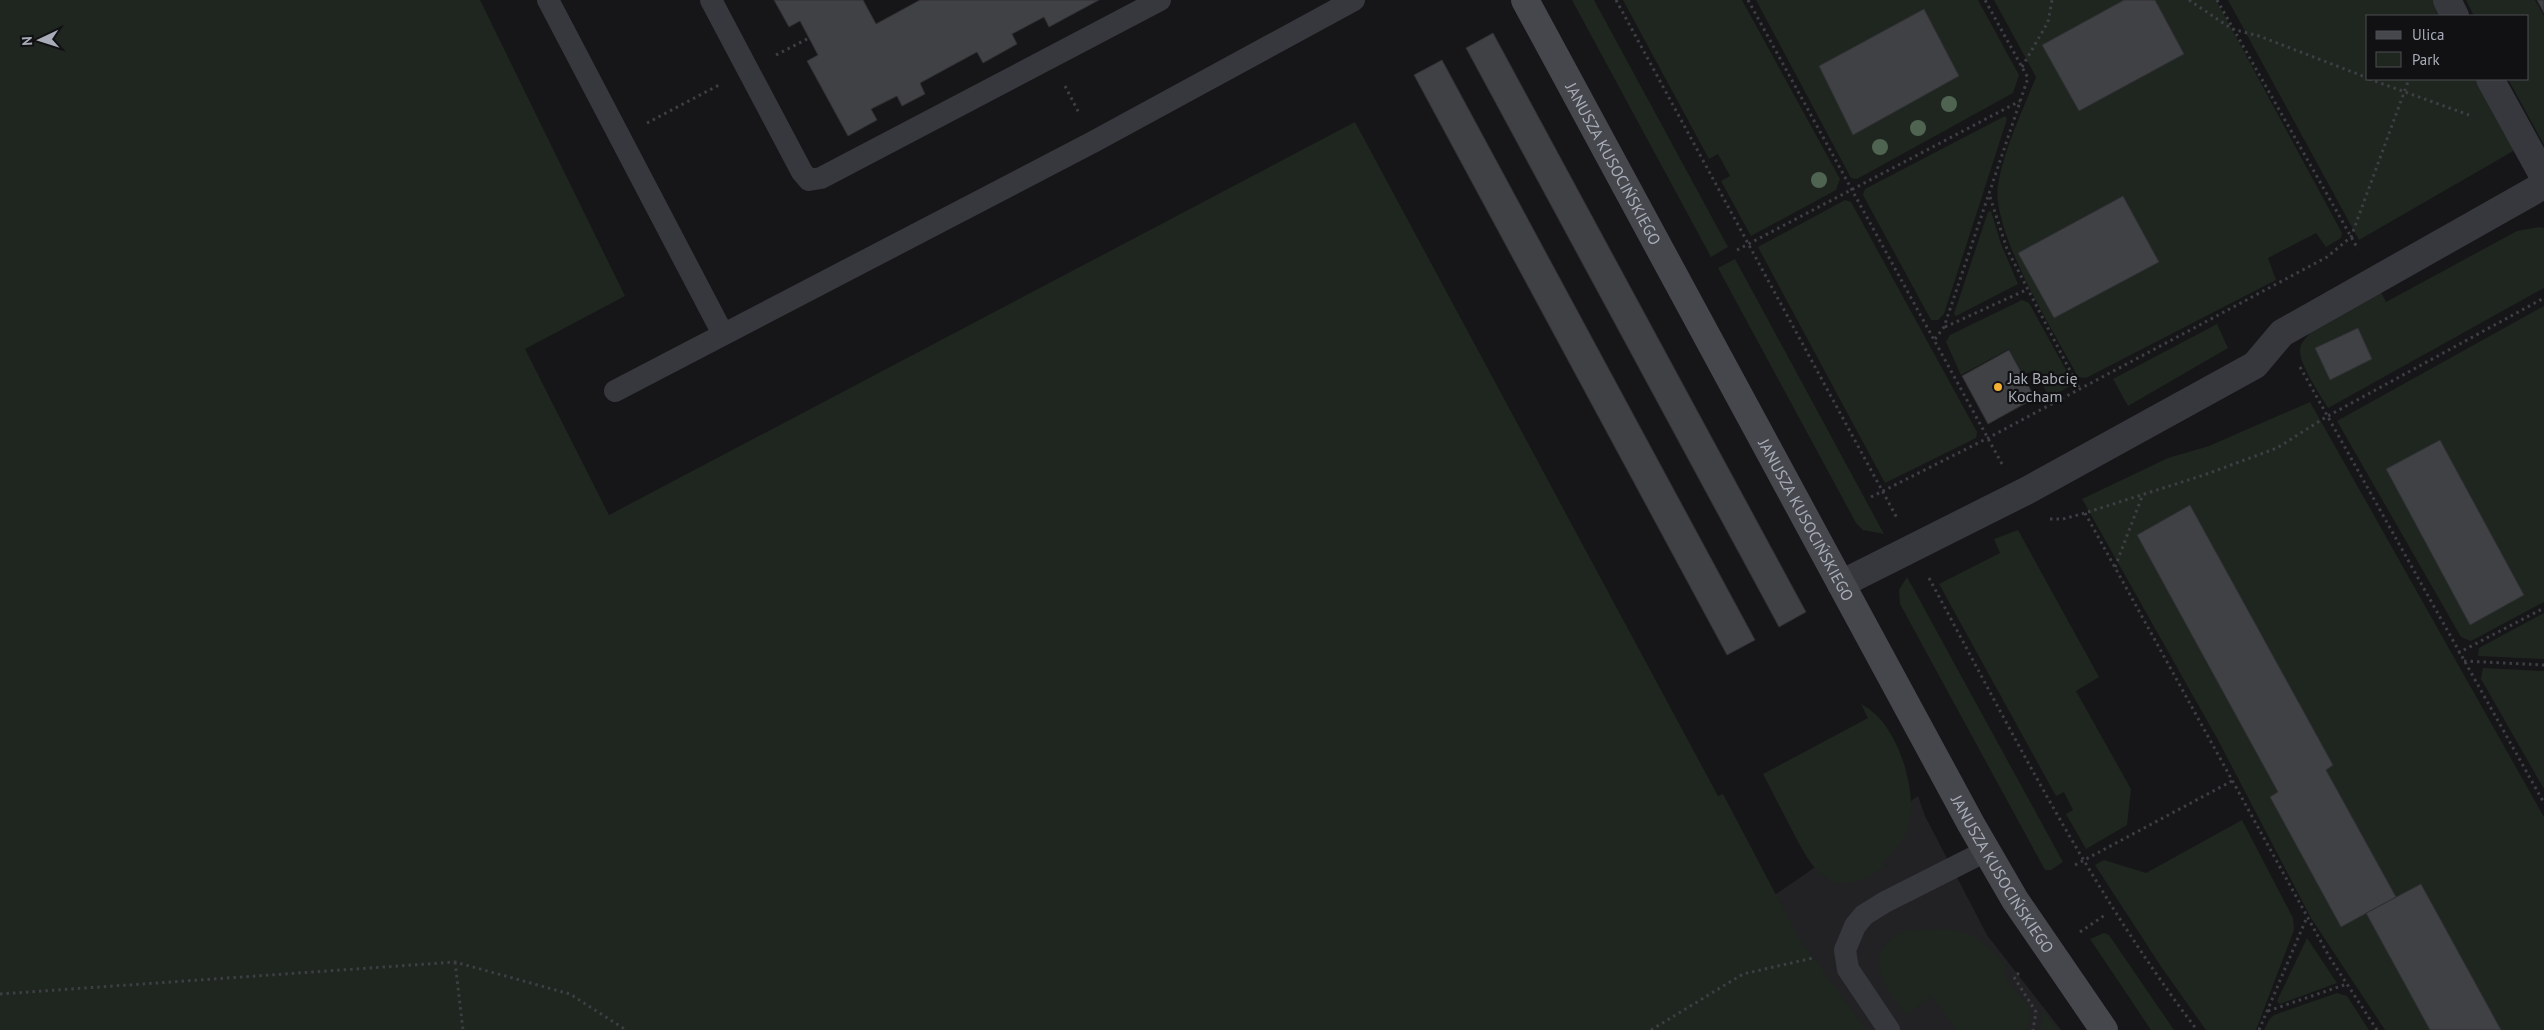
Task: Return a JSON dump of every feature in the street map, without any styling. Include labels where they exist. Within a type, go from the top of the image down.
[{"type":"street","name":"JANUSZA KUSOCIŃSKIEGO","points":[[1525,0],[1986,851],[2045,945],[2104,1030]]},
{"type":"street","points":[[2446,0],[2454,15]]},
{"type":"street","points":[[2491,80],[2544,177]]},
{"type":"street","points":[[1841,584],[2028,490],[2255,365],[2282,333],[2544,185]]},
{"type":"lane","points":[[548,0],[724,334]]},
{"type":"lane","points":[[711,0],[802,172],[809,180],[821,178],[1160,0]]},
{"type":"lane","points":[[615,391],[1093,142],[1354,0]]},
{"type":"lane","points":[[1889,1030],[1848,969],[1845,950],[1849,936],[1864,916],[1885,902],[1986,851]]},
{"type":"path","points":[[1748,0],[1851,189],[1936,339],[1988,438]]},
{"type":"path","points":[[1936,339],[1944,327],[2028,78],[1985,0]]},
{"type":"path","points":[[2022,66],[2048,22],[2052,0]]},
{"type":"path","points":[[2189,0],[2232,29],[2259,36],[2366,77]]},
{"type":"path","points":[[2217,0],[2376,280]]},
{"type":"path","points":[[621,137],[808,38]]},
{"type":"path","points":[[2373,80],[2520,133]]},
{"type":"path","points":[[1871,498],[1988,438],[2327,257],[2351,237],[2409,80]]},
{"type":"path","points":[[1737,250],[2020,100]]},
{"type":"path","points":[[1989,195],[2006,249],[2079,388]]},
{"type":"path","points":[[1944,327],[2026,290]]},
{"type":"path","points":[[2377,1030],[2307,916],[2085,513],[2204,476],[2277,448],[2326,417],[2544,298]]},
{"type":"path","points":[[2326,417],[2544,803]]},
{"type":"path","points":[[2115,568],[2143,494]]},
{"type":"path","points":[[2458,653],[2544,608]]},
{"type":"path","points":[[2463,661],[2544,665]]},
{"type":"path","points":[[2075,865],[2232,781]]},
{"type":"path","points":[[2080,932],[2105,915]]},
{"type":"path","points":[[2260,1030],[2307,916]]},
{"type":"path","points":[[1651,1030],[1743,974],[1845,950]]},
{"type":"path","points":[[0,994],[455,962],[570,994],[626,1030]]},
{"type":"path","points":[[455,962],[463,1030]]},
{"type":"path","points":[[2019,973],[2014,976],[2036,1012],[2033,1030]]},
{"type":"path","points":[[2267,1011],[2348,984]]},
{"type":"shaded area","points":[[1918,796],[1925,816],[1987,935],[2061,1030],[1853,1030],[1763,903]]},
{"type":"green space","points":[[0,0],[480,0],[625,296],[525,349],[609,515],[1355,122],[1718,796],[1723,794],[1797,935],[1866,1030],[0,1030]]},
{"type":"green space","points":[[1572,0],[1594,0],[1728,247],[1711,257]]},
{"type":"green space","points":[[1623,0],[1742,0],[1840,179],[1836,190],[1751,236],[1721,181],[1730,176],[1718,154],[1709,159]]},
{"type":"green space","points":[[1756,0],[1978,0],[2019,75],[2013,93],[1857,179],[1851,178]]},
{"type":"green space","points":[[1994,0],[2216,0],[2342,233],[2341,238],[2326,247],[2316,233],[2268,258],[2276,280],[2086,378],[2078,377],[2041,310],[2014,255],[2004,229],[1998,205],[1998,185],[2004,159],[2036,77]]},
{"type":"green space","points":[[2228,0],[2433,0],[2441,15],[2366,15],[2366,80],[2477,80],[2515,150],[2359,240]]},
{"type":"green space","points":[[2466,0],[2535,0],[2544,16],[2544,145],[2509,80],[2529,80],[2529,15],[2474,15]]},
{"type":"green space","points":[[2005,116],[2007,119],[1944,314],[1938,320],[1931,320],[1863,195],[1865,189]]},
{"type":"green space","points":[[1845,200],[1851,202],[1977,432],[1976,438],[1885,483],[1758,247]]},
{"type":"green space","points":[[1991,211],[2001,244],[2018,284],[1956,316],[1954,314],[1988,212]]},
{"type":"green space","points":[[2539,227],[2544,228],[2544,288],[2328,408],[2306,371],[2300,355],[2301,344],[2311,332],[2380,290],[2386,302],[2517,231]]},
{"type":"green space","points":[[1735,259],[1884,534],[1863,530],[1856,523],[1718,268]]},
{"type":"green space","points":[[2022,300],[2029,303],[2071,379],[2069,387],[2049,397],[2035,370],[2023,375],[2009,349],[1961,375],[1946,342],[1950,335]]},
{"type":"green space","points":[[2544,306],[2544,602],[2471,641],[2461,637],[2337,421]]},
{"type":"green space","points":[[2217,324],[2228,348],[2128,406],[2113,379]]},
{"type":"green space","points":[[2310,402],[2544,817],[2544,1030],[2385,1030],[2311,918],[2218,740],[2082,499],[2168,458],[2209,446]]},
{"type":"green space","points":[[2018,530],[2099,677],[2076,691],[2131,789],[2127,825],[2086,849],[2066,814],[2073,810],[2064,792],[2056,796],[1939,584],[2000,553],[1994,539]]},
{"type":"green space","points":[[1907,577],[2063,862],[2051,870],[2045,870],[1900,604],[1899,590]]},
{"type":"green space","points":[[2544,613],[2544,659],[2478,656],[2479,648]]},
{"type":"green space","points":[[2483,668],[2544,671],[2544,789],[2481,679]]},
{"type":"green space","points":[[1861,704],[1873,712],[1884,724],[1901,755],[1910,790],[1910,821],[1903,838],[1883,862],[1886,866],[1868,877],[1853,882],[1840,883],[1829,880],[1819,873],[1810,862],[1763,774],[1868,718]]},
{"type":"green space","points":[[2242,820],[2293,918],[2294,930],[2256,1030],[2206,1030],[2162,968],[2095,865],[2104,860],[2146,873]]},
{"type":"green space","points":[[1912,928],[1913,932],[1929,929],[1955,930],[1977,939],[1987,946],[2008,966],[2005,968],[2006,978],[2028,1006],[2027,1030],[1957,1030],[1931,996],[1906,1015],[1883,979],[1880,956],[1885,946],[1895,936]]},
{"type":"green space","points":[[2104,933],[2109,935],[2174,1030],[2151,1030],[2090,939]]},
{"type":"green space","points":[[2307,938],[2337,983],[2280,1004],[2277,1001]]},
{"type":"green space","points":[[2337,993],[2347,996],[2369,1030],[2264,1030],[2274,1015]]},
{"type":"green space","points":[[2042,1010],[2058,1030],[2040,1030]]},
{"type":"building","points":[[774,0],[863,0],[876,24],[920,0],[1099,0],[1049,27],[1044,17],[1012,34],[1017,44],[983,63],[977,52],[920,83],[925,94],[902,106],[897,96],[871,109],[877,120],[848,136],[807,61],[818,55],[800,21],[789,27]]},
{"type":"building","points":[[2124,0],[2155,0],[2184,54],[2079,111],[2042,45]]},
{"type":"building","points":[[2537,0],[2544,0],[2544,13]]},
{"type":"building","points":[[1924,9],[1959,76],[1853,135],[1819,66]]},
{"type":"building","points":[[1493,33],[1806,612],[1779,627],[1466,48]]},
{"type":"building","points":[[1442,60],[1755,640],[1727,655],[1414,75]]},
{"type":"building","points":[[2123,196],[2159,262],[2054,318],[2018,253]]},
{"type":"building","points":[[2358,328],[2372,359],[2330,380],[2315,348]]},
{"type":"building","name":"Jak Babcię Kocham","points":[[2009,350],[2035,398],[1988,424],[1962,376]]},
{"type":"building","points":[[2440,440],[2524,595],[2470,625],[2386,469]]},
{"type":"building","points":[[2190,505],[2333,765],[2326,770],[2396,897],[2341,927],[2270,797],[2278,792],[2137,535]]},
{"type":"building","points":[[2421,884],[2501,1030],[2430,1030],[2366,913]]},
{"type":"place","name":"Jak Babcię Kocham","points":[[1998,387]]}]
